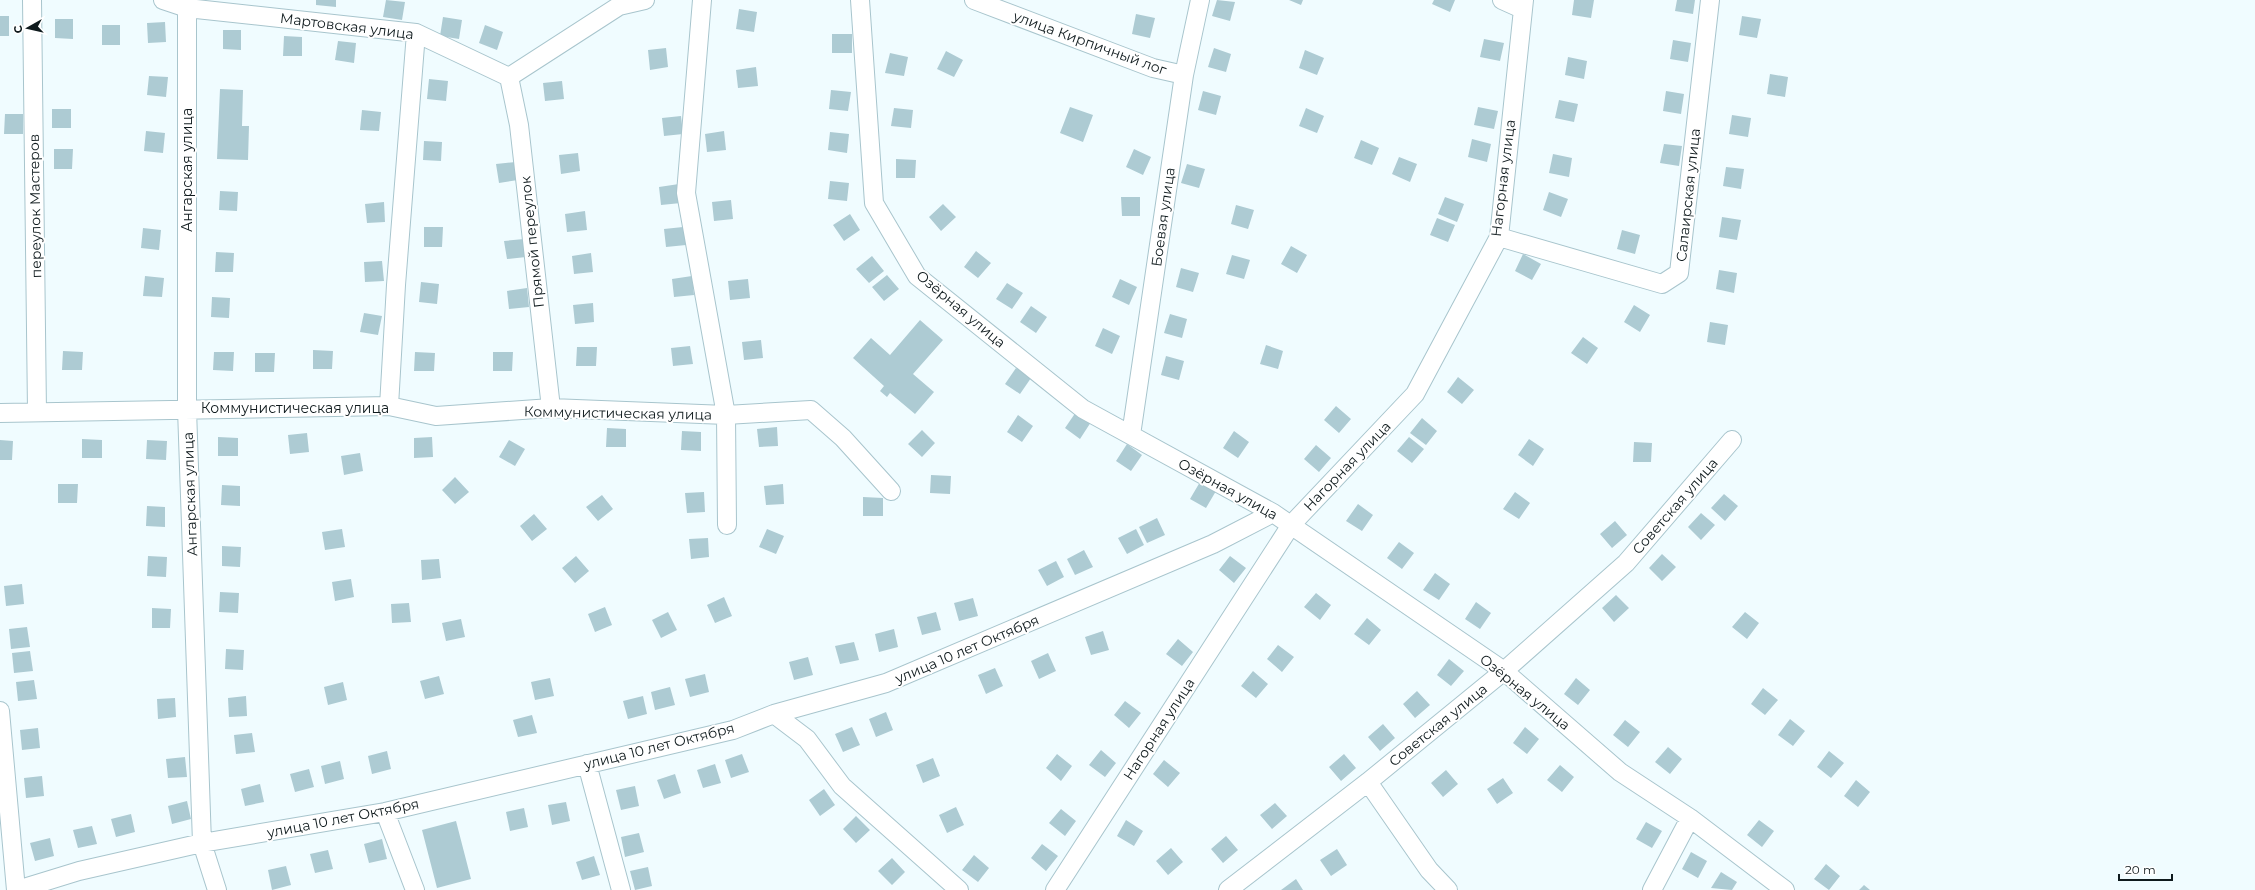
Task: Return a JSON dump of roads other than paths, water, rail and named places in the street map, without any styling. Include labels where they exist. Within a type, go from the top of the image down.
[{"type":"street","name":"переулок Мастеров","points":[[32,0],[37,412]]},
{"type":"street","name":"Мартовская улица","points":[[163,0],[416,33],[509,77]]},
{"type":"street","points":[[509,77],[619,6],[645,0]]},
{"type":"street","points":[[702,0],[686,193],[726,415],[727,525]]},
{"type":"street","name":"Озёрная улица","points":[[860,0],[874,203],[917,276],[1083,409],[1273,513],[1504,671],[1620,772],[1690,818],[1765,884],[1785,890]]},
{"type":"street","name":"улица Кирпичный лог","points":[[974,0],[1153,68],[1184,75]]},
{"type":"street","name":"Боевая улица","points":[[1131,435],[1184,75],[1200,0]]},
{"type":"street","points":[[1502,0],[1523,4]]},
{"type":"street","name":"Салаирская улица","points":[[1499,237],[1662,284],[1679,273],[1710,0]]},
{"type":"street","name":"Ангарская улица","points":[[187,4],[187,409],[202,843],[217,890]]},
{"type":"street","name":"Нагорная улица","points":[[1055,890],[1291,525],[1415,394],[1499,237],[1523,4]]},
{"type":"street","points":[[389,406],[396,285],[416,33]]},
{"type":"street","name":"Прямой переулок","points":[[509,77],[519,125],[551,408]]},
{"type":"street","name":"Коммунистическая улица","points":[[0,413],[389,406],[436,416],[551,408],[726,415],[811,410],[843,438],[892,491]]},
{"type":"street","name":"Советская улица","points":[[1228,890],[1368,782],[1504,671],[1626,563],[1732,440]]},
{"type":"street","name":"улица 10 лет Октября","points":[[17,890],[79,871],[202,843],[385,812],[733,730],[774,714],[886,683],[1214,544],[1273,513]]},
{"type":"street","points":[[0,711],[17,890]]},
{"type":"street","points":[[774,714],[806,738],[842,786],[959,890]]},
{"type":"street","points":[[587,764],[621,890]]},
{"type":"street","points":[[1368,782],[1429,870],[1448,890]]},
{"type":"street","points":[[385,812],[415,890]]},
{"type":"street","points":[[1652,890],[1690,818]]}]
